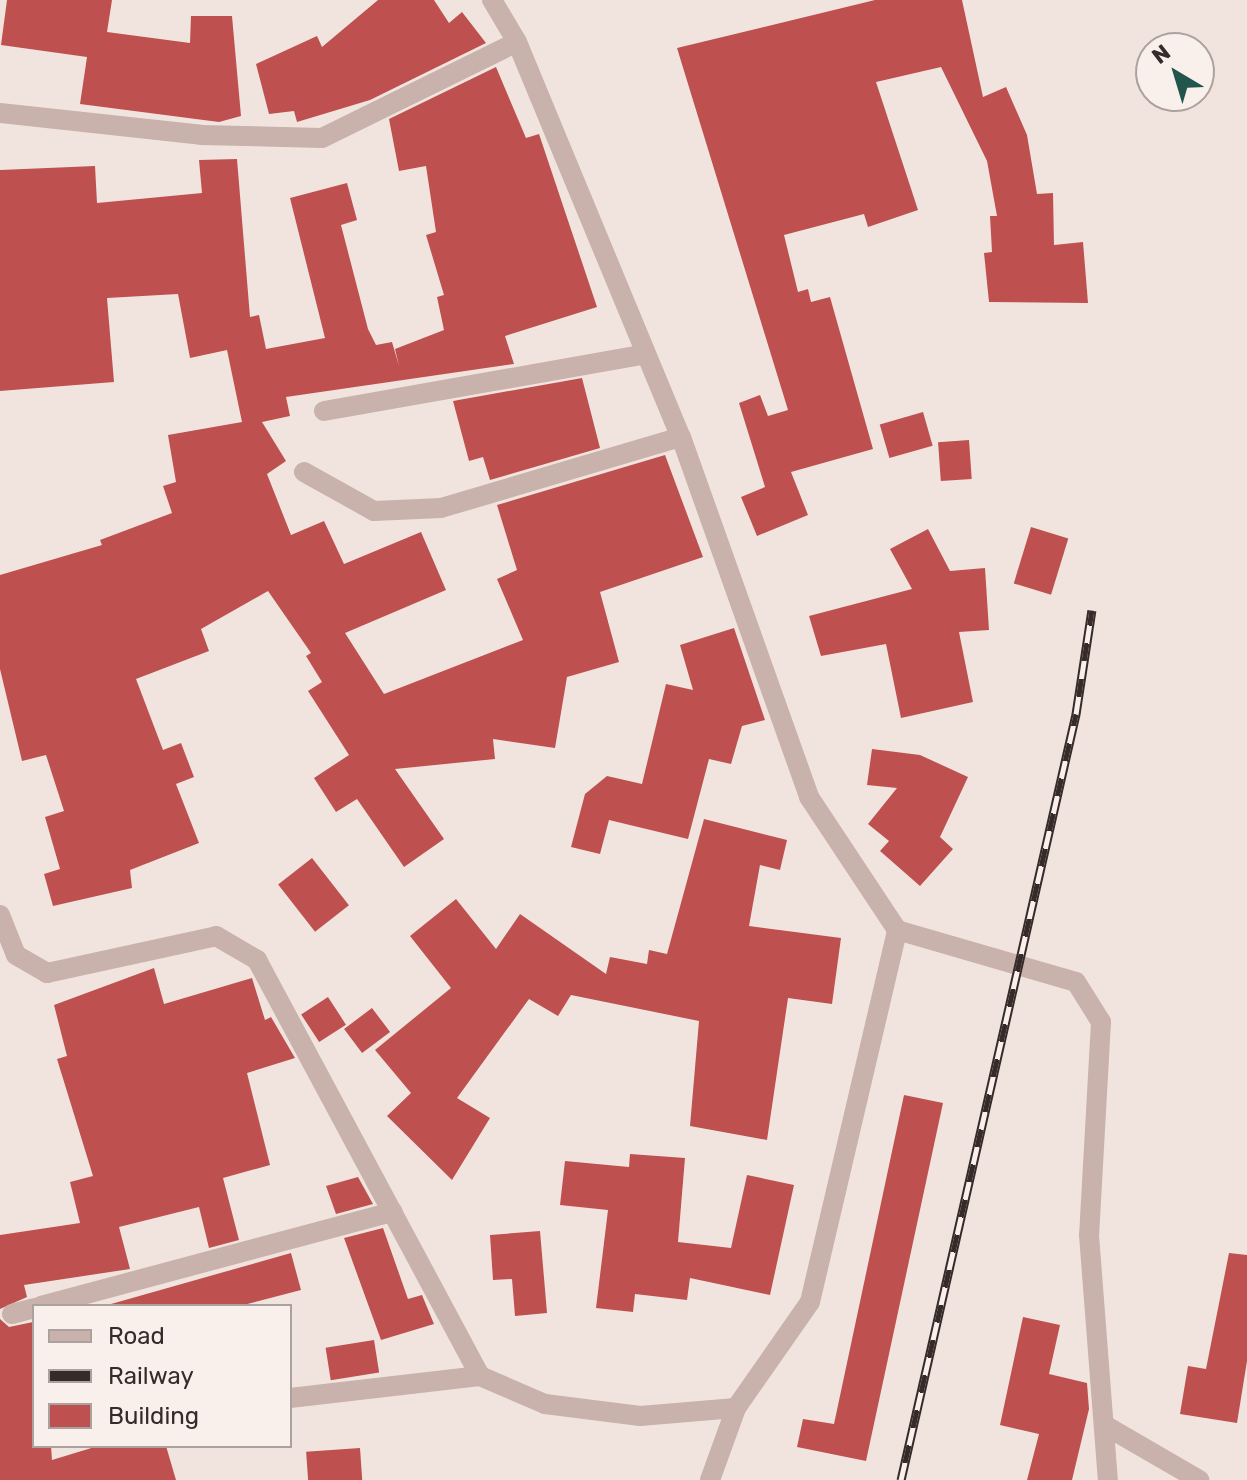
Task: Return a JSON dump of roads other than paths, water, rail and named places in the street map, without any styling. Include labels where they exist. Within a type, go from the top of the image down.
[{"type":"street","points":[[492,0],[517,42],[681,437],[809,797],[897,930],[1076,982],[1101,1022],[1089,1235],[1108,1480]]},
{"type":"street","points":[[0,113],[201,135],[322,138],[517,42]]},
{"type":"street","points":[[324,411],[646,354]]},
{"type":"street","points":[[304,472],[374,511],[441,508],[681,437]]},
{"type":"street","points":[[0,915],[16,955],[47,973],[216,936],[257,960],[480,1376]]},
{"type":"street","points":[[710,1480],[736,1408],[810,1302],[897,930]]},
{"type":"street","points":[[48,1304],[393,1212]]},
{"type":"street","points":[[12,1314],[32,1309]]},
{"type":"street","points":[[292,1398],[480,1376],[545,1404],[613,1413],[736,1408]]},
{"type":"street","points":[[1106,1426],[1199,1480]]},
{"type":"railway","points":[[901,1480],[1076,714],[1092,610]]}]
